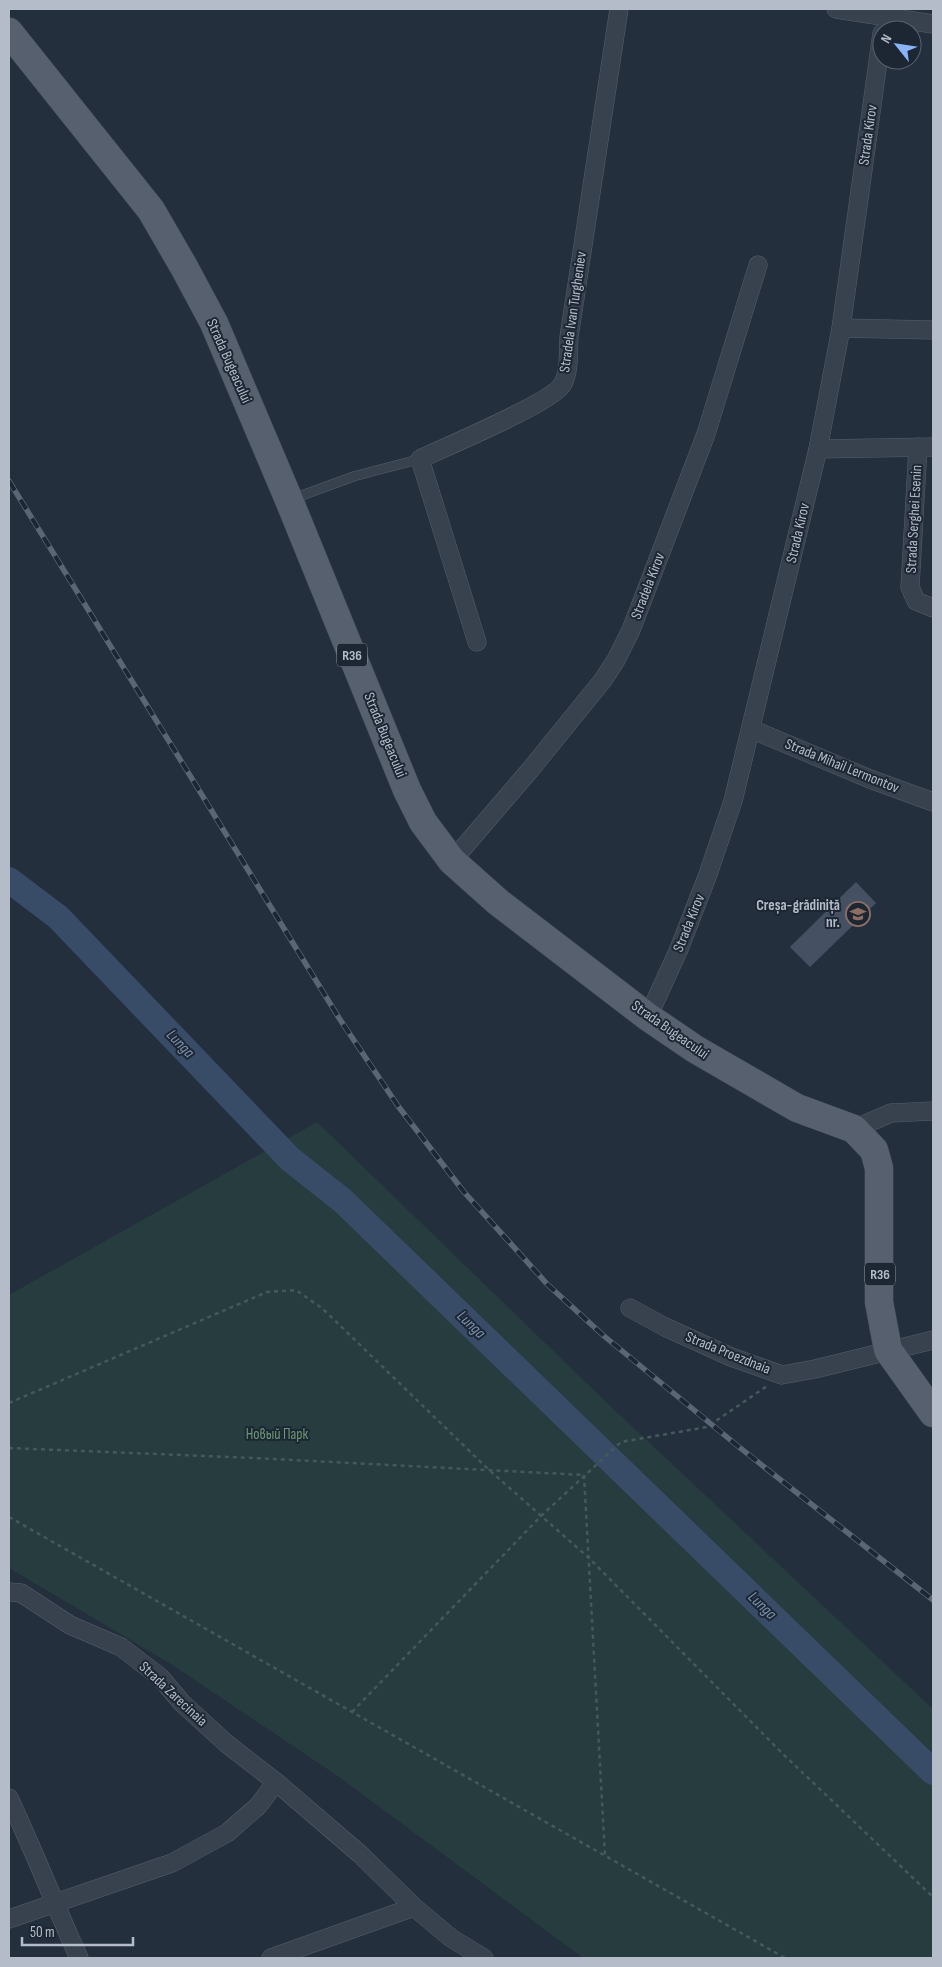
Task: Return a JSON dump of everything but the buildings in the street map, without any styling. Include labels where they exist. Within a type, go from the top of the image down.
[{"type":"main road","name":"Strada Bugeacului","points":[[9,32],[151,210],[214,323],[289,500],[407,790],[423,822],[452,861],[498,902],[648,1018],[695,1049],[797,1108],[854,1129]]},
{"type":"main road","name":"R36","points":[[854,1129],[874,1150],[879,1168],[879,1302],[888,1350],[933,1413]]},
{"type":"street","name":"Stradela Ivan Turgheniev","points":[[420,459],[544,400],[562,386],[567,369],[569,337],[619,9]]},
{"type":"street","points":[[836,9],[876,20]]},
{"type":"street","name":"Strada Kirov","points":[[648,1018],[679,949],[707,877],[733,801],[751,729],[818,449],[841,328],[876,70]]},
{"type":"street","name":"Stradela Kirov","points":[[452,861],[530,770],[603,680],[616,660],[631,630],[706,434],[758,265]]},
{"type":"street","points":[[841,328],[933,330]]},
{"type":"street","points":[[818,449],[926,446]]},
{"type":"street","name":"Strada Serghei Esenin","points":[[926,446],[910,587],[916,601],[933,608]]},
{"type":"street","points":[[420,459],[477,642]]},
{"type":"street","name":"Strada Mihail Lermontov","points":[[751,729],[870,779],[933,802]]},
{"type":"street","points":[[854,1129],[890,1112],[933,1111]]},
{"type":"street","name":"Strada Proezdnaia","points":[[630,1308],[665,1327],[732,1357],[782,1375],[815,1369],[933,1340]]},
{"type":"street","name":"Strada Zarecinaia","points":[[9,1592],[20,1593],[70,1624],[120,1647],[160,1678],[182,1703],[227,1744],[276,1782],[361,1854],[414,1907],[451,1938],[484,1958]]},
{"type":"street","points":[[9,1918],[172,1864],[227,1833],[258,1806],[276,1782]]},
{"type":"street","points":[[9,1798],[31,1844],[54,1904],[79,1958]]},
{"type":"street","points":[[271,1958],[414,1907]]},
{"type":"lane","points":[[289,500],[355,476],[420,459]]},
{"type":"path","points":[[9,1404],[267,1292],[296,1290],[323,1309],[488,1469],[589,1558],[782,1753],[933,1897]]},
{"type":"path","points":[[352,1712],[542,1516],[621,1442],[707,1427],[782,1375]]},
{"type":"path","points":[[9,1448],[584,1475]]},
{"type":"path","points":[[584,1475],[605,1856]]},
{"type":"path","points":[[9,1517],[785,1958]]},
{"type":"green space","name":"Новый Парк","points":[[317,1122],[605,1401],[933,1709],[933,1958],[583,1958],[339,1777],[171,1664],[9,1568],[9,1295]]},
{"type":"waterway","name":"Lunga","points":[[9,880],[58,917],[290,1159],[343,1201],[933,1772]]},
{"type":"railway","points":[[9,481],[339,1018],[398,1106],[464,1192],[548,1285],[604,1336],[739,1447],[933,1600]]},
{"type":"place","name":"Creșa-grădiniță nr.","points":[[858,914]]}]
